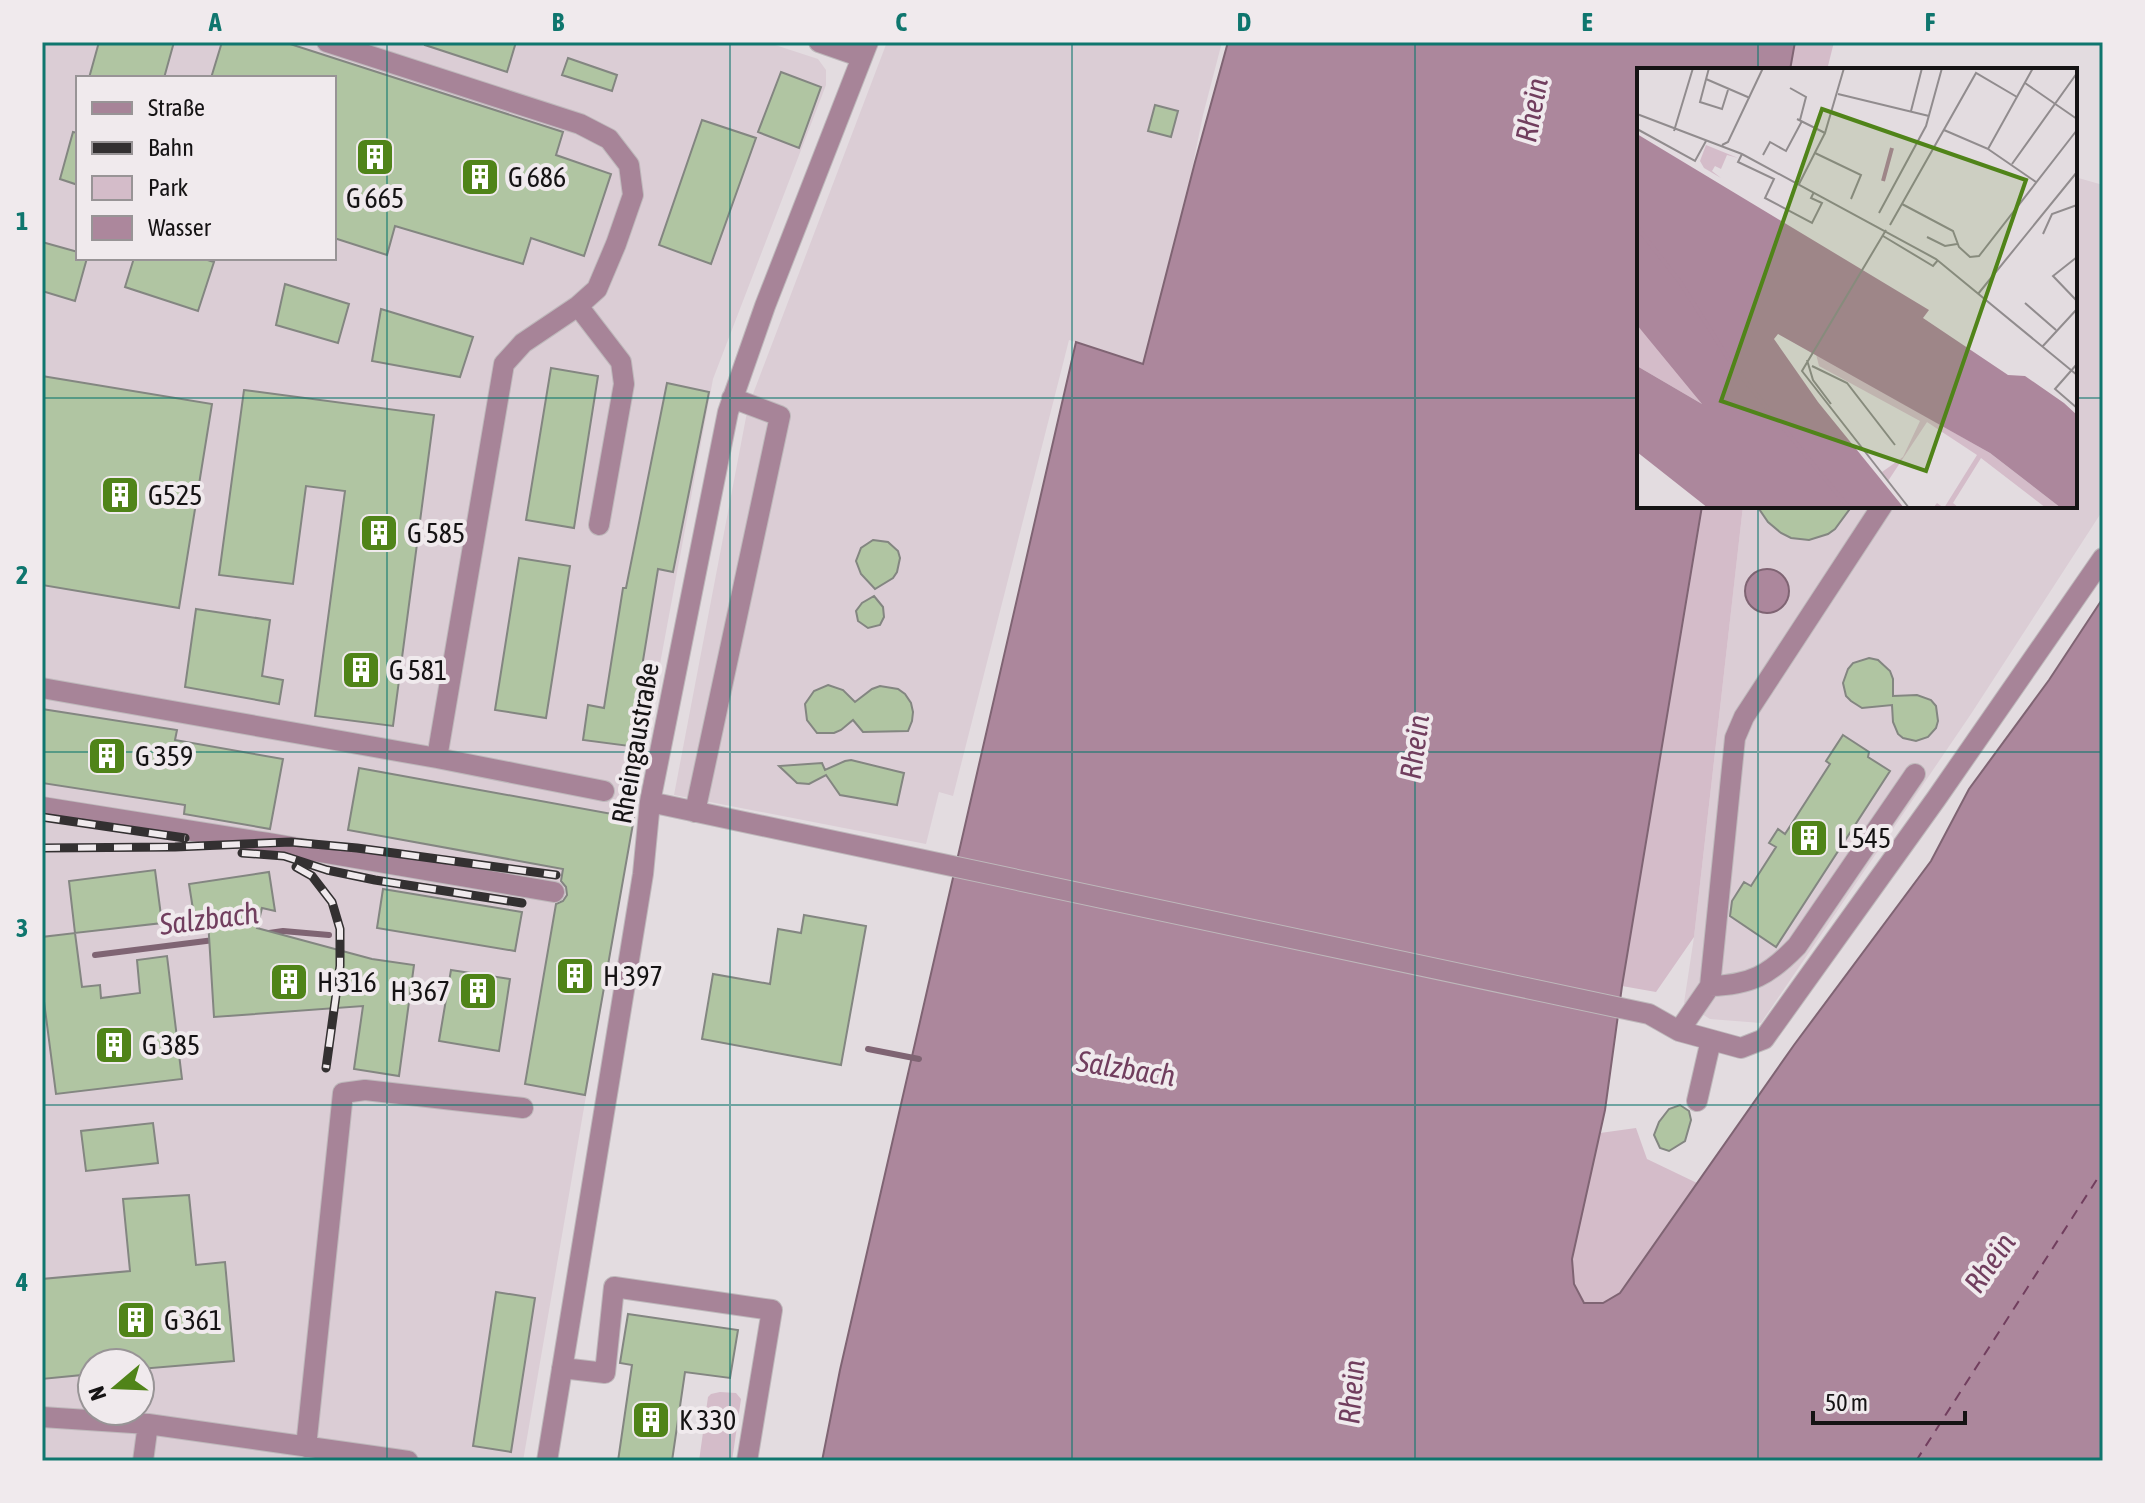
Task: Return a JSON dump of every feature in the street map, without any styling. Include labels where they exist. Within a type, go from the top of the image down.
[{"type":"street","points":[[327,42],[580,124],[609,139],[629,165],[633,195],[597,289],[578,306],[523,343],[504,364],[437,758]]},
{"type":"street","points":[[819,42],[865,50]]},
{"type":"street","name":"Rheingaustraße","points":[[547,1461],[643,874],[650,802],[732,398],[865,50]]},
{"type":"street","points":[[578,306],[621,362],[624,384],[599,525]]},
{"type":"street","points":[[695,812],[780,416],[732,398]]},
{"type":"street","points":[[1679,1031],[1710,986],[1735,738],[1744,717],[1881,508]]},
{"type":"street","points":[[650,802],[1649,1014],[1679,1031],[1741,1048],[1764,1039],[2103,558]]},
{"type":"street","points":[[42,688],[604,791]]},
{"type":"street","points":[[1710,986],[1730,986],[1777,967],[1797,946],[1915,774]]},
{"type":"street","points":[[42,807],[554,892]]},
{"type":"street","points":[[1697,1101],[1711,1040]]},
{"type":"street","points":[[306,1447],[343,1093],[365,1090],[523,1108]]},
{"type":"street","points":[[562,1368],[605,1373],[614,1287],[772,1310],[747,1461]]},
{"type":"street","points":[[42,1417],[76,1419]]},
{"type":"street","points":[[156,1425],[408,1461]]},
{"type":"street","points":[[143,1461],[148,1427]]},
{"type":"shaded area","points":[[42,42],[766,42],[818,59],[826,70],[826,85],[713,379],[633,809],[634,818],[523,1461],[42,1461]]},
{"type":"shaded area","points":[[887,42],[1222,42],[1143,364],[1069,340],[953,796],[939,792],[926,844],[674,795],[748,407]]},
{"type":"shaded area","points":[[2077,178],[2103,185],[2103,510],[1971,714],[1761,1023],[1710,1019],[1684,1003],[1743,508],[2077,508]]},
{"type":"green space","points":[[1795,42],[1834,42],[1828,68],[1790,68]]},
{"type":"green space","points":[[1702,508],[1743,508],[1694,937],[1656,992],[1622,986]]},
{"type":"green space","points":[[1636,1128],[1647,1159],[1697,1183],[1620,1293],[1603,1303],[1584,1303],[1574,1284],[1572,1259],[1600,1133]]},
{"type":"green space","points":[[720,1392],[736,1393],[741,1399],[732,1461],[699,1461],[708,1397]]},
{"type":"water","name":"Rhein","points":[[1228,42],[1795,42],[1790,68],[1637,68],[1637,508],[1702,508],[1622,986],[1605,1110],[1572,1259],[1574,1284],[1584,1303],[1603,1303],[1620,1293],[1794,1045],[1931,861],[1969,789],[2049,680],[2103,598],[2103,1461],[822,1461],[840,1370],[1076,342],[1143,364]]},
{"type":"water","points":[[1767,569],[1782,576],[1789,591],[1782,606],[1767,613],[1752,606],[1745,591],[1752,576]]},
{"type":"building","points":[[99,42],[174,42],[165,76],[90,76]]},
{"type":"building","points":[[222,42],[284,42],[563,132],[556,155],[611,174],[584,256],[531,238],[523,264],[395,226],[387,255],[336,239],[336,76],[212,76]]},
{"type":"building","points":[[426,42],[516,42],[507,72],[425,45]]},
{"type":"building","points":[[568,58],[617,75],[612,91],[562,75]]},
{"type":"building","points":[[781,72],[821,87],[799,148],[758,132]]},
{"type":"building","points":[[1155,105],[1178,111],[1171,137],[1148,131]]},
{"type":"building","points":[[702,120],[756,138],[711,264],[659,245]]},
{"type":"building","points":[[73,132],[76,133],[76,184],[60,179]]},
{"type":"building","points":[[42,242],[76,251],[76,260],[86,260],[75,301],[42,291]]},
{"type":"building","points":[[133,260],[214,262],[198,311],[125,287]]},
{"type":"building","points":[[285,284],[349,304],[338,343],[276,325]]},
{"type":"building","points":[[381,309],[473,337],[460,377],[372,361]]},
{"type":"building","points":[[551,368],[598,376],[574,528],[526,520]]},
{"type":"building","name":"G525","points":[[42,376],[212,404],[179,608],[42,585]]},
{"type":"building","points":[[667,383],[709,392],[673,572],[658,569],[629,746],[583,740],[588,705],[604,708],[623,588],[626,588]]},
{"type":"building","name":"G 585","points":[[244,390],[434,415],[393,726],[315,716],[345,491],[306,486],[293,584],[219,575]]},
{"type":"building","points":[[1758,508],[1851,508],[1835,529],[1809,540],[1791,538],[1768,522]]},
{"type":"building","points":[[873,540],[888,542],[898,551],[900,558],[893,578],[875,589],[861,574],[856,561],[861,548]]},
{"type":"building","points":[[519,558],[570,566],[546,718],[495,710]]},
{"type":"building","points":[[874,596],[883,607],[884,617],[880,625],[868,628],[858,621],[856,611]]},
{"type":"building","points":[[196,609],[270,620],[262,676],[283,680],[279,704],[185,687]]},
{"type":"building","points":[[1869,658],[1878,660],[1890,671],[1893,696],[1917,695],[1931,700],[1936,706],[1938,721],[1928,737],[1916,741],[1898,734],[1893,722],[1892,705],[1862,708],[1846,696],[1843,683],[1848,669],[1853,663]]},
{"type":"building","points":[[828,685],[843,690],[855,702],[880,686],[898,689],[911,703],[913,712],[908,731],[863,732],[853,720],[834,733],[817,733],[807,720],[805,704],[814,691]]},
{"type":"building","points":[[42,709],[177,730],[175,740],[283,759],[270,829],[184,814],[185,805],[42,783]]},
{"type":"building","name":"L 545","points":[[1843,735],[1890,771],[1776,947],[1730,916],[1732,901],[1744,882],[1751,886],[1776,847],[1769,843],[1778,829],[1785,834],[1830,764],[1826,761]]},
{"type":"building","points":[[851,760],[904,773],[897,805],[840,795],[826,775],[809,784],[797,783],[779,766],[822,763],[825,770]]},
{"type":"building","name":"H 397","points":[[359,768],[634,818],[585,1095],[525,1084],[556,904],[567,895],[561,881],[563,869],[348,830]]},
{"type":"building","points":[[155,870],[162,923],[75,933],[69,881]]},
{"type":"building","points":[[269,872],[275,911],[262,908],[257,928],[372,959],[414,965],[399,1076],[354,1069],[363,1006],[214,1017],[208,920],[195,922],[189,884]]},
{"type":"building","points":[[383,889],[522,912],[515,951],[377,928]]},
{"type":"building","points":[[804,915],[866,926],[841,1065],[702,1039],[713,974],[770,984],[778,929],[801,933]]},
{"type":"building","name":"G 385","points":[[75,933],[82,987],[100,985],[101,998],[140,993],[137,960],[167,956],[182,1079],[56,1094],[42,986],[42,937]]},
{"type":"building","points":[[451,970],[510,979],[499,1051],[439,1041]]},
{"type":"building","points":[[1680,1105],[1689,1111],[1691,1120],[1685,1141],[1669,1151],[1660,1148],[1654,1135],[1659,1122],[1669,1109]]},
{"type":"building","points":[[153,1123],[158,1163],[86,1171],[81,1131]]},
{"type":"building","name":"G 361","points":[[189,1195],[196,1265],[225,1262],[234,1361],[156,1368],[156,1347],[76,1347],[76,1376],[42,1379],[42,1279],[130,1271],[123,1199]]},
{"type":"building","points":[[496,1292],[535,1298],[511,1452],[473,1446]]},
{"type":"building","name":"K 330","points":[[628,1314],[738,1330],[730,1378],[685,1372],[672,1461],[618,1461],[632,1365],[620,1363]]},
{"type":"waterway","name":"Salzbach","points":[[269,933],[283,931],[329,935]]},
{"type":"waterway","name":"Salzbach","points":[[95,955],[214,940]]},
{"type":"waterway","name":"Salzbach","points":[[868,1049],[919,1059]]},
{"type":"ferry route","points":[[1916,1461],[2103,1170]]},
{"type":"railway","points":[[42,817],[185,838]]},
{"type":"railway","points":[[42,848],[291,842],[556,875]]},
{"type":"railway","points":[[242,853],[284,856],[327,870],[375,880],[522,903]]},
{"type":"railway","points":[[296,867],[312,876],[332,902],[340,929],[340,966],[326,1068]]},
{"type":"place","name":"G 665","points":[[375,157]]},
{"type":"place","name":"G 686","points":[[480,177]]},
{"type":"place","name":"G525","points":[[120,495]]},
{"type":"place","name":"G 585","points":[[379,533]]},
{"type":"place","name":"G 581","points":[[361,670]]},
{"type":"place","name":"G 359","points":[[107,756]]},
{"type":"place","name":"L 545","points":[[1809,838]]},
{"type":"place","name":"H 397","points":[[575,976]]},
{"type":"place","name":"H 316","points":[[289,982]]},
{"type":"place","name":"H 367","points":[[478,991]]},
{"type":"place","name":"G 385","points":[[114,1045]]},
{"type":"place","name":"G 361","points":[[136,1320]]},
{"type":"place","name":"K 330","points":[[651,1420]]}]
